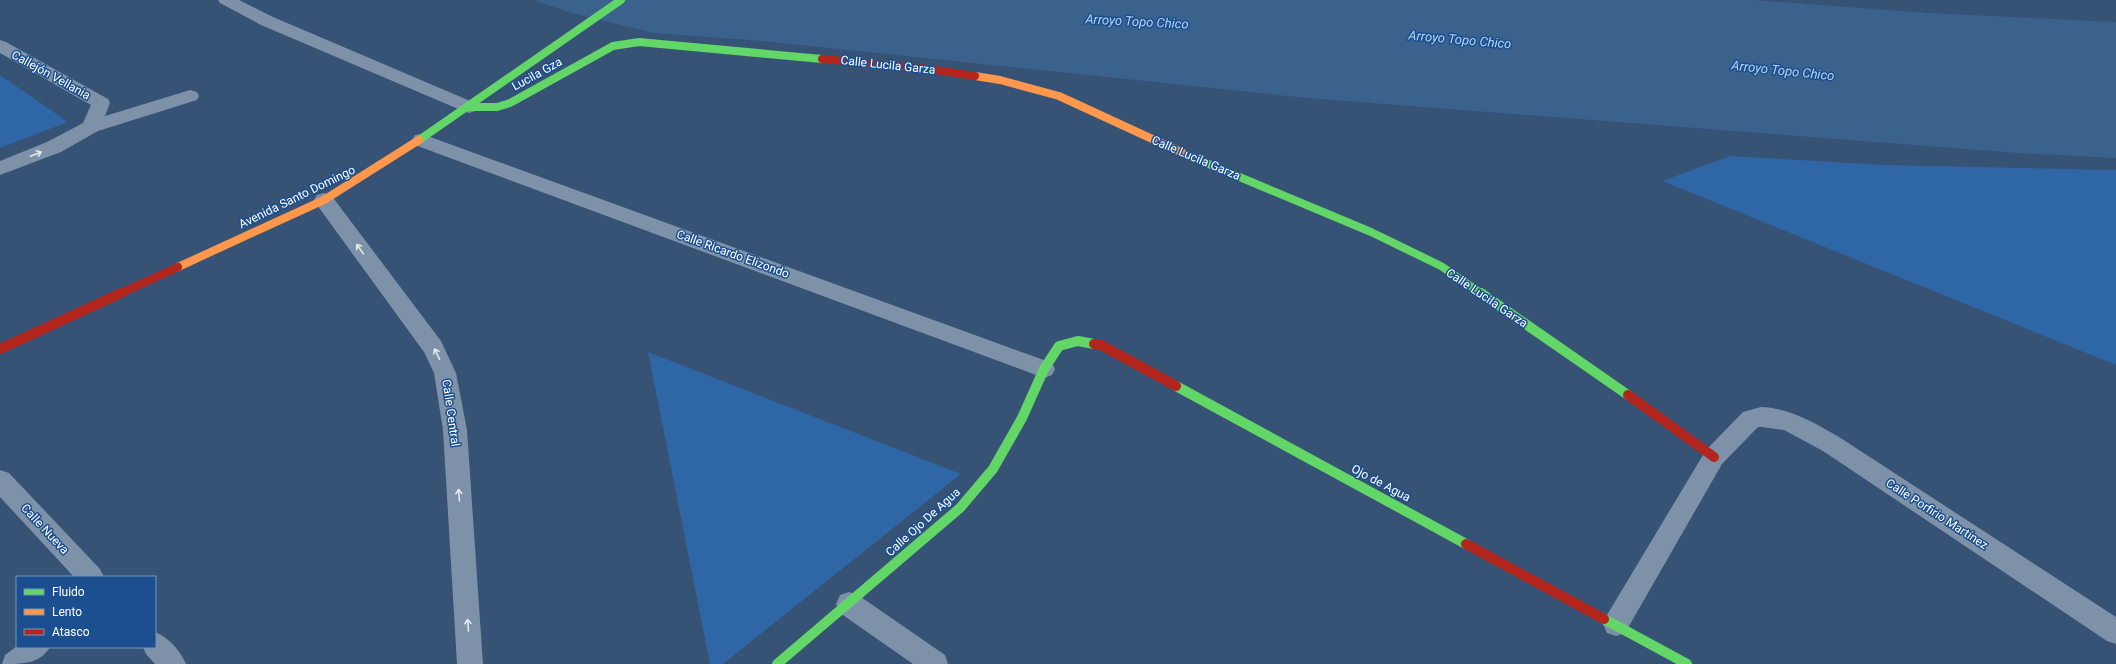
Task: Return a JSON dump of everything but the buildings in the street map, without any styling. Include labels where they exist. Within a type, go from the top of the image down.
[{"type":"street","name":"Avenida Santo Domingo","points":[[0,349],[324,200],[372,173],[422,140],[621,0]]},
{"type":"street","name":"Calle Lucila Garza","points":[[613,46],[639,42],[928,69],[1000,80],[1059,96],[1168,147],[1371,232],[1441,266],[1598,373],[1714,457]]},
{"type":"street","name":"Callejón Vellania","points":[[0,46],[101,103],[91,127]]},
{"type":"street","name":"Lucila Gza","points":[[469,107],[497,107],[510,103],[613,46]]},
{"type":"street","points":[[0,168],[54,147],[91,127],[190,96]]},
{"type":"street","name":"Calle Ricardo Elizondo","points":[[422,140],[1044,369]]},
{"type":"street","name":"Calle Central","points":[[324,200],[433,347],[446,373],[455,430],[470,664]]},
{"type":"street","name":"Ojo de Agua","points":[[1059,346],[1078,341],[1102,345],[1687,664]]},
{"type":"street","name":"Calle Ojo De Agua","points":[[777,664],[960,508],[993,469],[1022,418],[1044,369],[1059,346]]},
{"type":"street","name":"Calle Porfirio Martínez","points":[[1714,457],[1751,419],[1758,416],[1782,419],[1831,444],[2116,632]]},
{"type":"street","points":[[1616,624],[1714,457]]},
{"type":"street","name":"Calle Nueva","points":[[0,480],[90,576]]},
{"type":"street","points":[[849,604],[935,664]]},
{"type":"street","points":[[156,646],[173,664]]},
{"type":"street","points":[[16,664],[36,648]]},
{"type":"lane","points":[[226,0],[267,21],[469,107]]},
{"type":"shaded area","points":[[0,75],[68,122],[0,148]]},
{"type":"shaded area","points":[[1730,156],[1885,165],[2116,170],[2116,365],[1662,181]]},
{"type":"shaded area","points":[[648,352],[961,474],[723,664],[710,664]]},
{"type":"water","name":"Arroyo Topo Chico","points":[[534,0],[1753,0],[1927,13],[2116,22],[2116,158],[2018,153],[1307,98],[762,41],[653,33],[568,12]]},
{"type":"traffic: fast","points":[[419,140],[621,0]]},
{"type":"traffic: fast","points":[[469,107],[497,107],[510,103],[613,46],[639,42],[822,59]]},
{"type":"traffic: fast","points":[[1187,155],[1371,232],[1441,266],[1628,395]]},
{"type":"traffic: fast","points":[[777,664],[960,508],[993,469],[1022,418],[1044,369],[1059,346],[1078,341],[1094,344]]},
{"type":"traffic: fast","points":[[1176,386],[1466,544]]},
{"type":"traffic: fast","points":[[1604,619],[1687,664]]},
{"type":"traffic: slow","points":[[975,76],[1000,80],[1059,96],[1187,155]]},
{"type":"traffic: slow","points":[[178,267],[324,200],[419,140]]},
{"type":"traffic: jam","points":[[822,59],[928,69],[975,76]]},
{"type":"traffic: jam","points":[[0,349],[178,267]]},
{"type":"traffic: jam","points":[[1094,344],[1101,345],[1176,386]]},
{"type":"traffic: jam","points":[[1628,395],[1714,457]]},
{"type":"traffic: jam","points":[[1466,544],[1604,619]]}]
